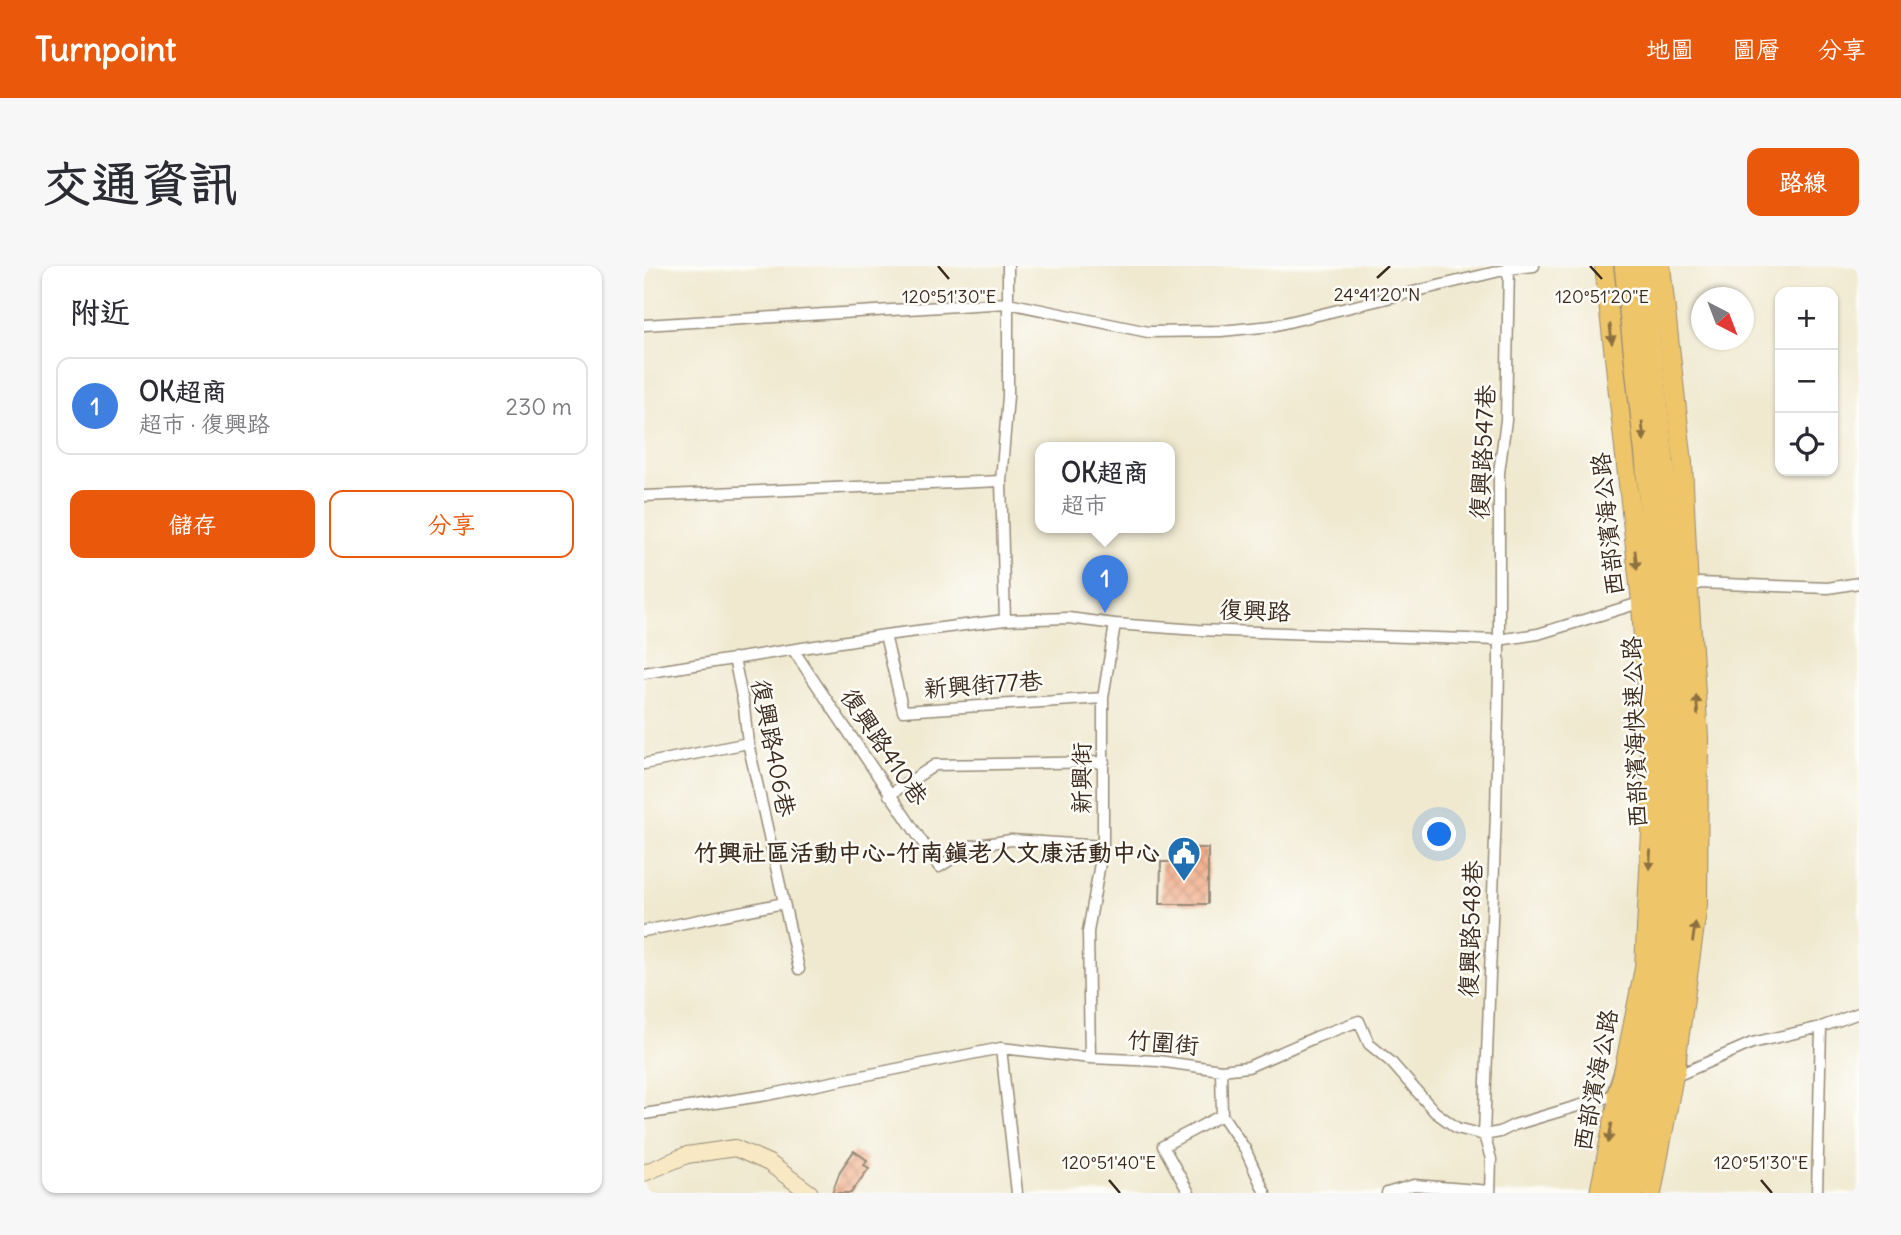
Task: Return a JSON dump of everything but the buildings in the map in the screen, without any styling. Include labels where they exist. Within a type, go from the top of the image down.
[{"type":"highway","name":"西部濱海快速公路","points":[[1625,266],[1646,458],[1665,596]]},
{"type":"highway","name":"西部濱海快速公路","points":[[1633,1193],[1647,1128],[1670,955],[1665,596],[1642,266]]},
{"type":"highway","name":"西部濱海快速公路","points":[[1614,1193],[1670,955]]},
{"type":"highway","points":[[1670,955],[1675,1074]]},
{"type":"highway","points":[[1618,1094],[1670,955]]},
{"type":"main road","name":"西部濱海公路","points":[[1604,266],[1665,596],[1699,737],[1698,904],[1675,1074],[1651,1193]]},
{"type":"main road","name":"西部濱海公路","points":[[1599,1193],[1644,968],[1665,596],[1683,463],[1661,266]]},
{"type":"street","points":[[1005,620],[1001,481],[1008,396],[1007,266]]},
{"type":"street","points":[[644,325],[1008,303],[1148,332],[1221,331],[1272,326],[1508,268],[1534,266]]},
{"type":"street","name":"復興路547巷","points":[[1499,640],[1499,473],[1506,420],[1508,268]]},
{"type":"street","points":[[644,496],[1001,481]]},
{"type":"street","name":"復興路","points":[[644,673],[885,635],[1005,620],[1068,618],[1198,630],[1499,640],[1538,634],[1665,596],[1699,583],[1828,588],[1859,583]]},
{"type":"street","name":"新興街","points":[[1090,1058],[1088,932],[1103,846],[1102,698],[1115,624]]},
{"type":"street","name":"新興街77巷","points":[[885,635],[902,711],[1102,698]]},
{"type":"street","name":"復興路548巷","points":[[1490,1192],[1492,1159],[1483,1135],[1496,813],[1499,640]]},
{"type":"street","name":"復興路410巷","points":[[794,651],[939,867],[972,846],[1011,840],[1103,846]]},
{"type":"street","name":"復興路406巷","points":[[734,658],[748,743],[799,969]]},
{"type":"street","points":[[644,764],[748,743]]},
{"type":"street","points":[[890,795],[935,765],[1104,762]]},
{"type":"street","points":[[644,931],[784,903]]},
{"type":"street","points":[[1675,1074],[1752,1043],[1821,1027],[1859,1013]]},
{"type":"street","name":"竹圍街","points":[[644,1114],[767,1095],[1002,1048],[1090,1058],[1158,1061],[1221,1070],[1248,1067],[1359,1021],[1369,1044],[1391,1062],[1434,1112],[1457,1128],[1483,1135]]},
{"type":"street","points":[[1817,1193],[1821,1027]]},
{"type":"street","points":[[1002,1048],[1017,1193]]},
{"type":"street","points":[[1221,1070],[1222,1115],[1245,1149],[1265,1193]]},
{"type":"street","points":[[1483,1135],[1618,1094]]},
{"type":"street","points":[[1189,1193],[1163,1146],[1222,1115]]},
{"type":"street","points":[[644,1173],[687,1155],[735,1149],[769,1163],[810,1193]]},
{"type":"street","points":[[1387,1193],[1413,1189],[1490,1192]]},
{"type":"place","name":"OK超商","points":[[1105,613]]},
{"type":"place","name":"竹興社區活動中心-竹南鎮老人文康活動中心","points":[[1184,883]]}]
